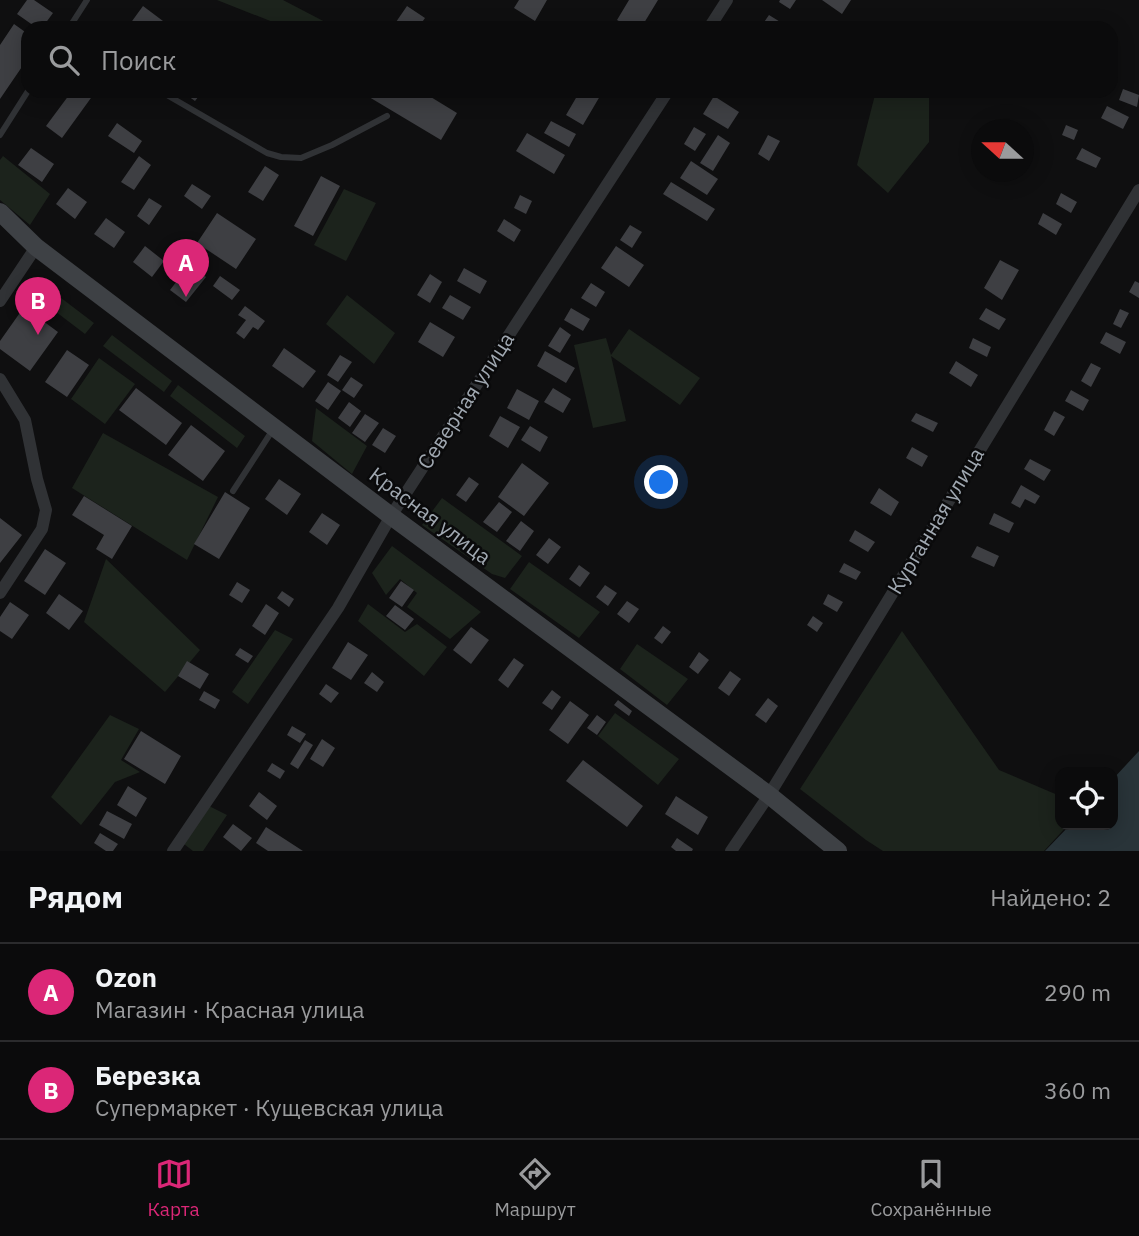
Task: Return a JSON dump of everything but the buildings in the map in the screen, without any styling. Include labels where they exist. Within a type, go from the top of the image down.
[{"type":"street","points":[[714,21],[727,0]]},
{"type":"street","name":"Северная улица","points":[[173,851],[338,608],[391,516],[663,98]]},
{"type":"street","name":"Курганная улица","points":[[731,851],[769,795],[1139,190]]},
{"type":"street","name":"Красная улица","points":[[0,212],[36,247],[391,516],[769,795],[838,851]]},
{"type":"street","points":[[0,301],[36,247]]},
{"type":"street","points":[[0,379],[25,420],[46,510],[42,529],[0,593]]},
{"type":"lane","points":[[74,21],[87,0]]},
{"type":"lane","points":[[0,135],[24,98]]},
{"type":"lane","points":[[172,98],[267,153],[281,157],[301,158],[387,116]]},
{"type":"lane","points":[[233,491],[275,428]]},
{"type":"shaded area","points":[[217,0],[283,0],[323,21],[270,21]]},
{"type":"shaded area","points":[[874,98],[929,98],[929,142],[888,193],[857,165]]},
{"type":"shaded area","points":[[3,156],[50,194],[30,225],[0,200],[0,160]]},
{"type":"shaded area","points":[[344,189],[376,203],[346,261],[314,245]]},
{"type":"shaded area","points":[[48,288],[94,323],[85,334],[39,299]]},
{"type":"shaded area","points":[[347,295],[395,333],[374,364],[326,324]]},
{"type":"shaded area","points":[[629,329],[700,378],[680,405],[611,356],[626,421],[593,428],[574,345],[606,338],[611,355]]},
{"type":"shaded area","points":[[112,335],[172,381],[164,392],[103,346]]},
{"type":"shaded area","points":[[99,358],[135,384],[105,424],[71,399]]},
{"type":"shaded area","points":[[178,385],[245,436],[237,448],[170,396]]},
{"type":"shaded area","points":[[316,408],[367,446],[352,474],[312,441]]},
{"type":"shaded area","points":[[103,433],[218,497],[187,560],[72,488]]},
{"type":"shaded area","points":[[442,498],[522,556],[505,578],[492,574],[422,525]]},
{"type":"shaded area","points":[[392,546],[481,612],[450,639],[407,607],[417,593],[400,579],[386,595],[372,573]]},
{"type":"shaded area","points":[[106,559],[200,650],[165,692],[84,622]]},
{"type":"shaded area","points":[[529,562],[600,612],[579,638],[510,589]]},
{"type":"shaded area","points":[[368,604],[405,632],[417,624],[447,647],[424,676],[358,621]]},
{"type":"shaded area","points":[[275,630],[293,639],[248,704],[232,692]]},
{"type":"shaded area","points":[[902,631],[999,770],[1055,794],[1055,830],[1063,830],[1044,851],[883,851],[800,789]]},
{"type":"shaded area","points":[[637,644],[688,679],[667,705],[620,669]]},
{"type":"shaded area","points":[[615,713],[679,759],[658,785],[598,736]]},
{"type":"shaded area","points":[[110,715],[139,729],[121,760],[140,772],[115,782],[81,825],[51,797]]},
{"type":"shaded area","points":[[1139,751],[1139,851],[1045,851],[1065,830],[1118,830],[1118,774]]},
{"type":"shaded area","points":[[209,806],[227,815],[203,851],[193,851],[184,844]]},
{"type":"place","name":"Ozon","points":[[186,297]]},
{"type":"place","name":"Березка","points":[[38,335]]}]
